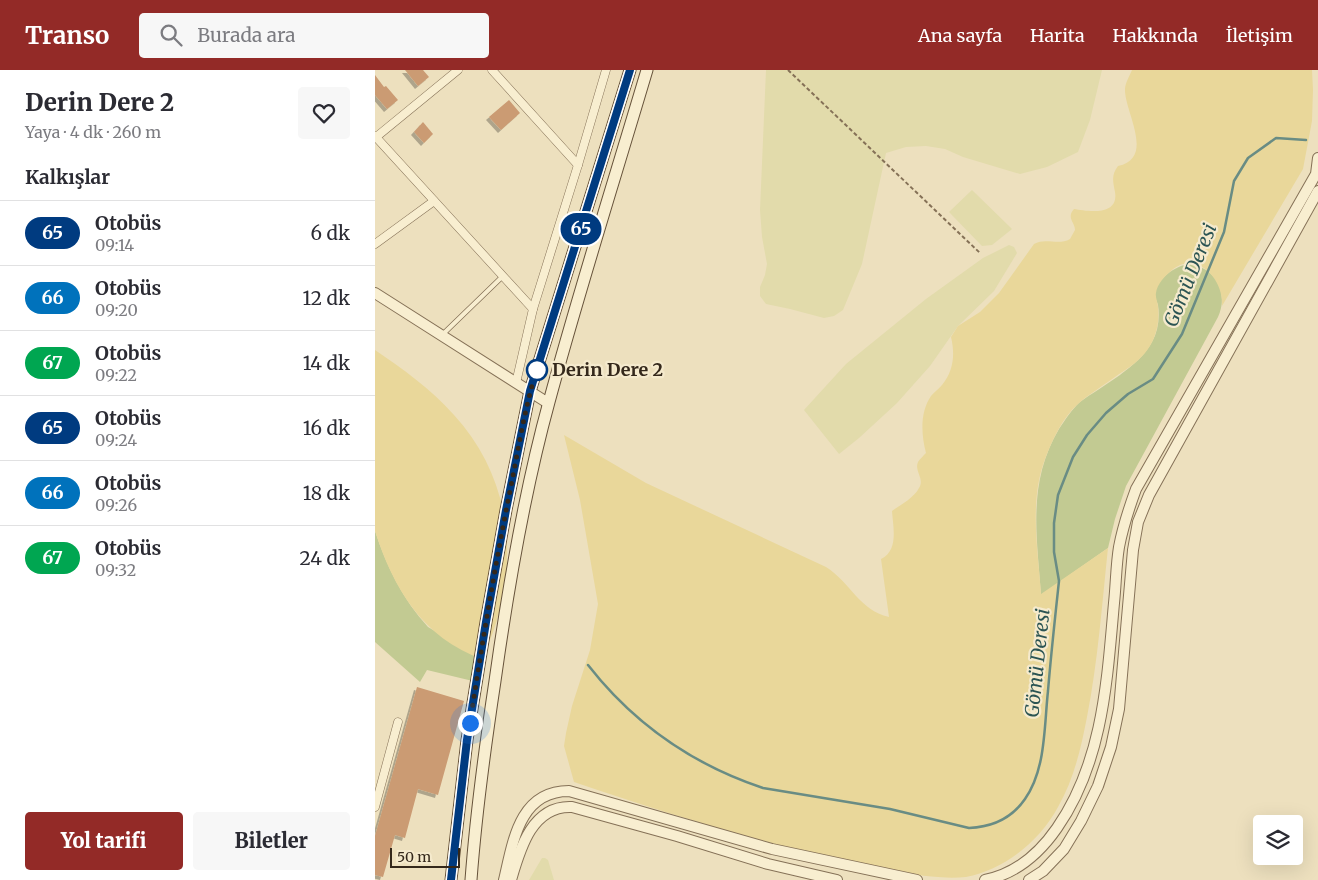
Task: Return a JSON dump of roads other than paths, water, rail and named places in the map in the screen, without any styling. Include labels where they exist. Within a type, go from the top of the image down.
[{"type":"main road","points":[[451,880],[467,740],[484,631],[530,391],[630,70]]},
{"type":"main road","points":[[471,880],[473,841],[484,753],[503,625],[523,513],[548,403],[647,70]]},
{"type":"street","points":[[458,70],[375,137],[533,309]]},
{"type":"street","points":[[492,70],[578,165]]},
{"type":"street","points":[[516,383],[533,309],[606,70]]},
{"type":"street","points":[[985,880],[1001,876],[1028,860],[1049,840],[1069,810],[1084,776],[1096,740],[1104,706],[1119,548],[1125,518],[1136,488],[1316,174],[1318,158]]},
{"type":"street","points":[[1029,880],[1043,871],[1064,849],[1081,821],[1098,786],[1111,747],[1119,709],[1133,550],[1138,522],[1149,495],[1318,191]]},
{"type":"street","points":[[375,244],[434,201]]},
{"type":"street","points":[[375,293],[548,403]]},
{"type":"street","points":[[375,807],[398,722]]},
{"type":"street","points":[[504,880],[515,833],[520,821],[537,801],[546,794],[557,791],[569,791],[772,849],[917,880]]},
{"type":"street","points":[[511,880],[524,842],[535,822],[554,808],[563,806],[677,836],[768,864],[837,880]]},
{"type":"lane","points":[[442,335],[503,276]]},
{"type":"waterway","name":"Gömü Deresi","points":[[588,665],[625,706],[666,740],[712,767],[763,788],[890,809],[969,828],[986,826],[1008,816],[1020,806],[1032,787],[1037,775],[1043,747],[1059,581],[1054,552],[1054,523],[1058,495],[1073,457],[1087,435],[1106,413],[1128,394],[1153,379],[1182,334],[1224,232],[1234,181],[1248,158],[1276,138],[1306,140]]},
{"type":"place","name":"Derin Dere 2","points":[[537,370]]}]
